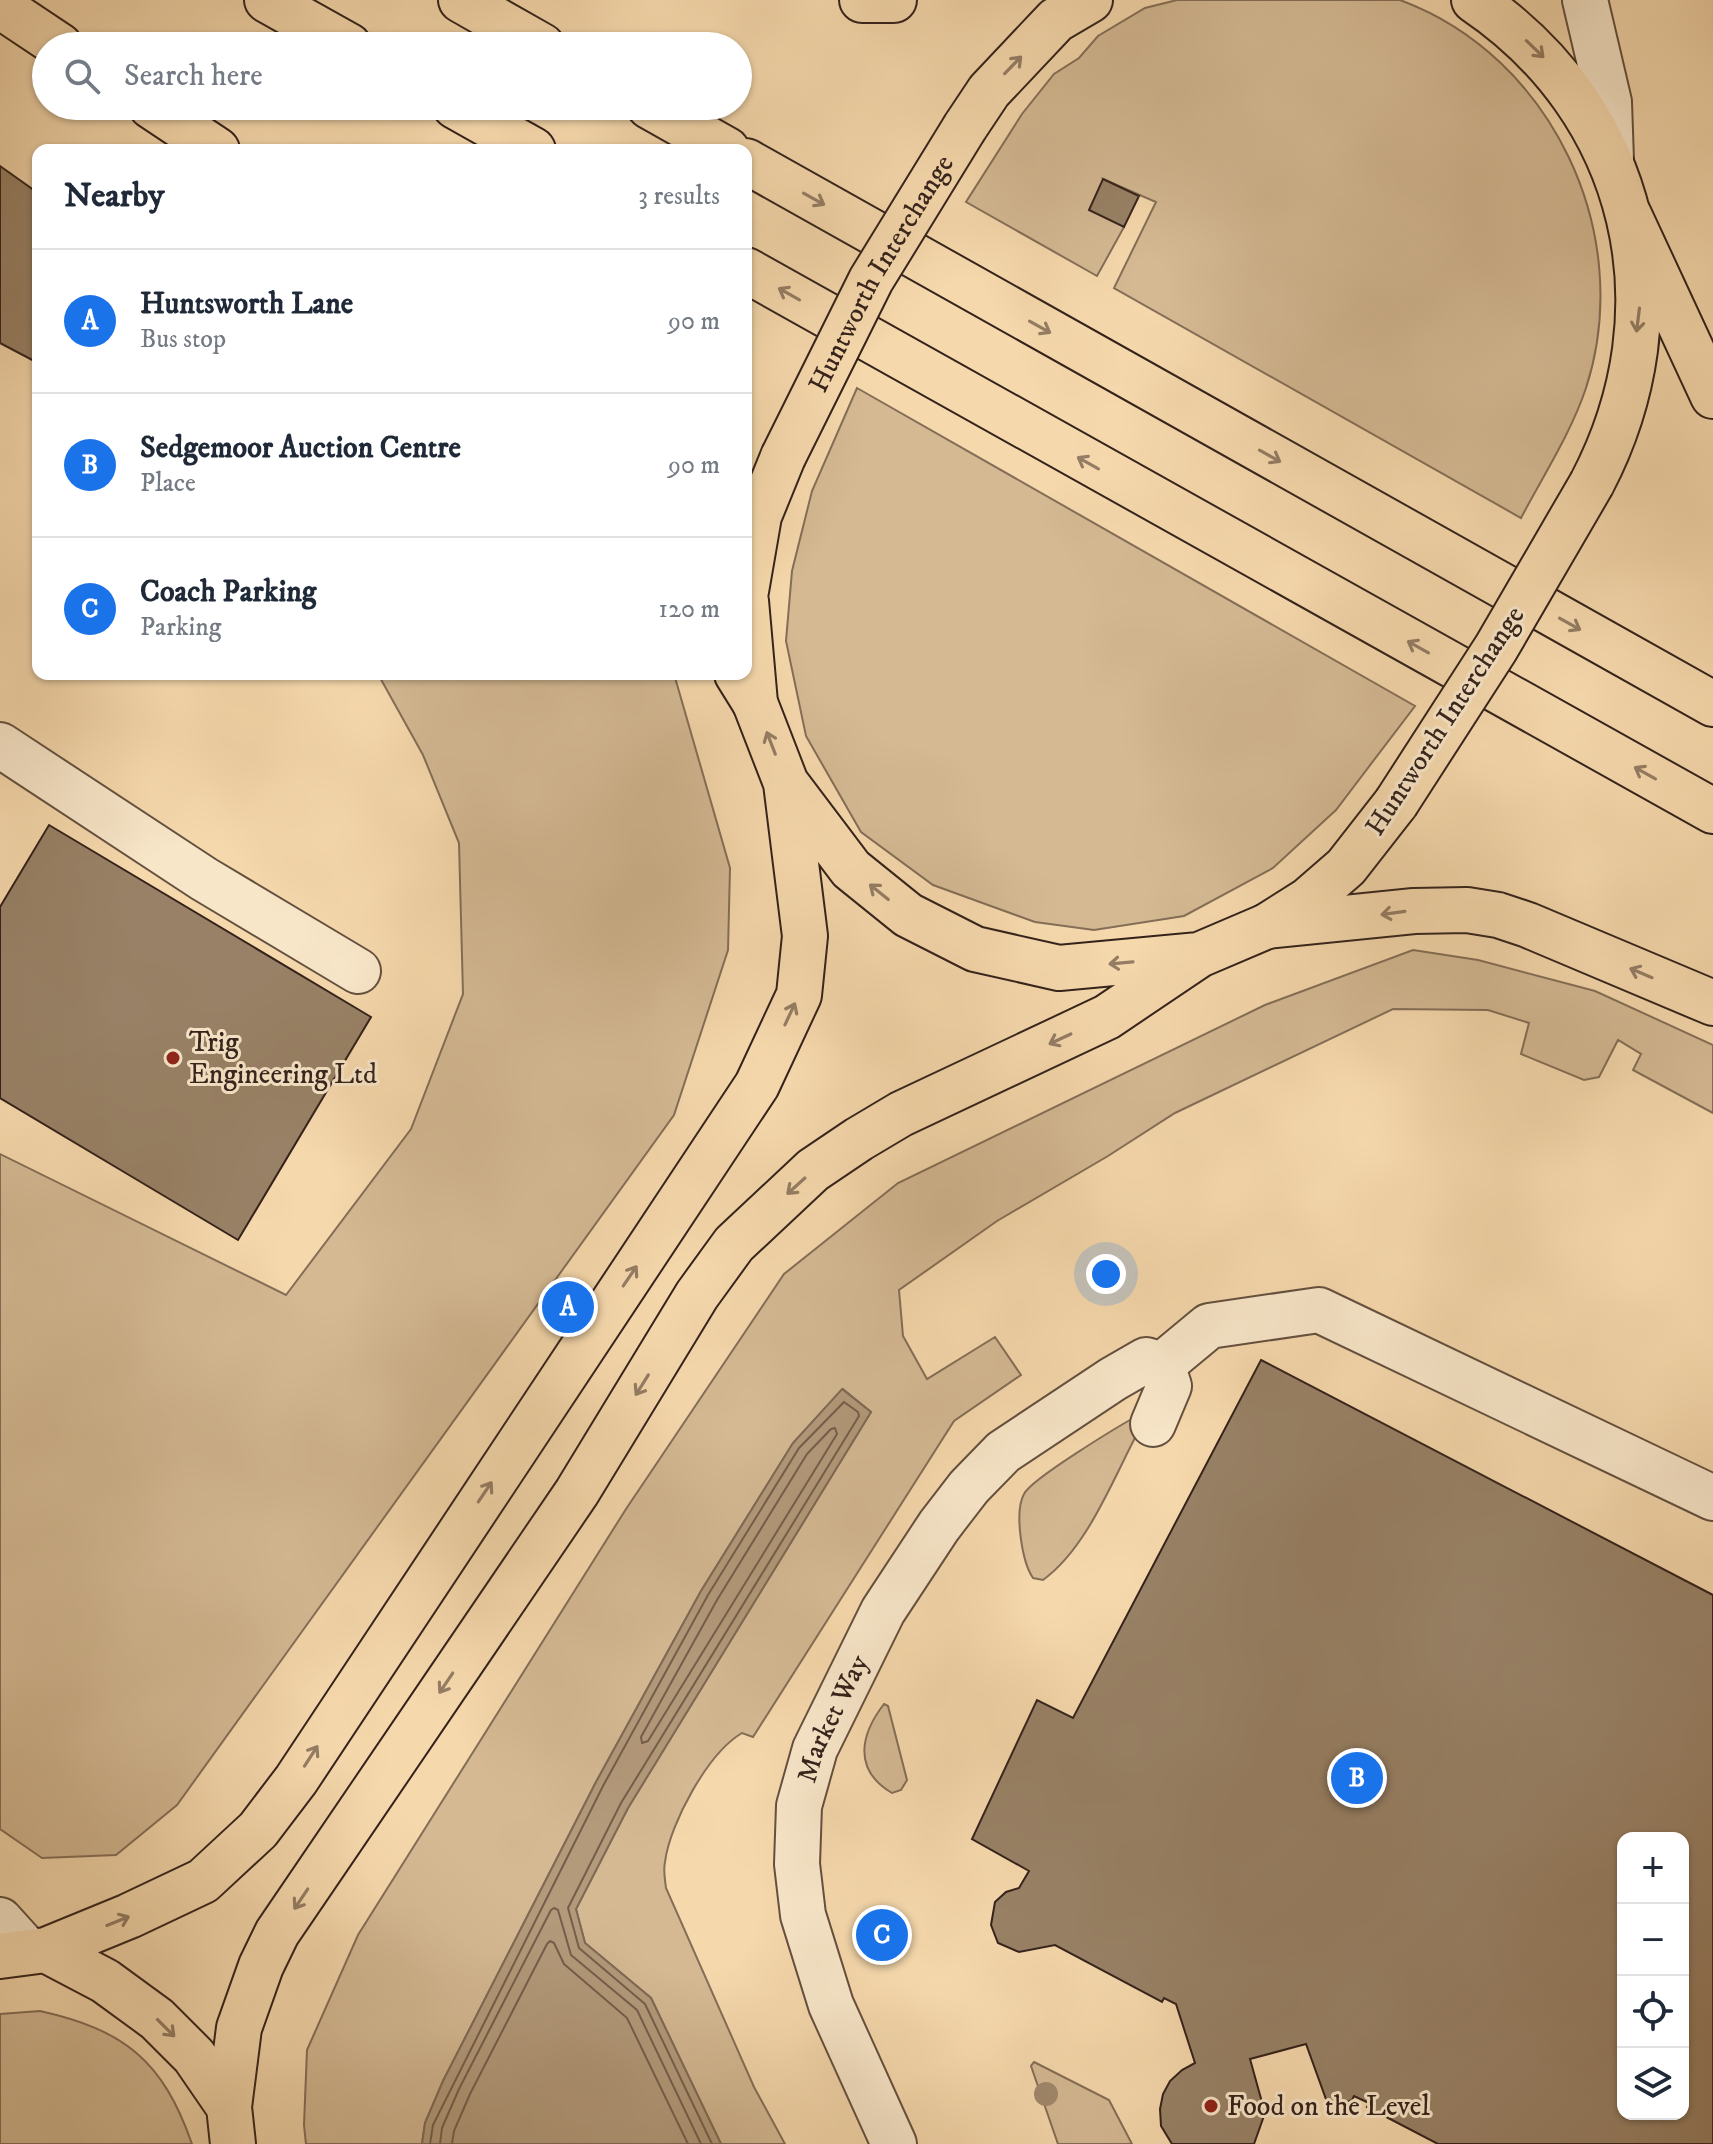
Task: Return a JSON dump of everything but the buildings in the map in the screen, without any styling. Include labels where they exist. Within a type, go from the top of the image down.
[{"type":"main road","points":[[267,0],[324,32]]},
{"type":"main road","points":[[461,0],[517,32]]},
{"type":"main road","points":[[862,0],[894,0]]},
{"type":"main road","name":"Huntworth Interchange","points":[[752,556],[759,516],[783,457],[871,280],[989,91],[1056,20],[1090,0]]},
{"type":"main road","name":"Huntworth Interchange","points":[[746,688],[786,783],[851,869],[908,915],[975,949],[1059,968],[1199,955],[1267,926],[1308,900],[1346,867],[1396,803],[1496,648],[1592,483],[1608,452],[1630,391],[1640,306],[1629,215],[1611,160],[1573,93],[1540,53],[1474,0]]},
{"type":"main road","points":[[0,6],[39,32]]},
{"type":"main road","points":[[172,120],[208,144]]},
{"type":"main road","points":[[480,120],[522,144]]},
{"type":"main road","points":[[674,120],[716,144]]},
{"type":"main road","points":[[752,164],[1713,704]]},
{"type":"main road","points":[[1629,215],[1713,396]]},
{"type":"main road","points":[[752,273],[1713,811]]},
{"type":"main road","points":[[19,1944],[129,1916],[203,1881],[258,1830],[296,1780],[757,1085],[799,995],[804,951],[805,936],[786,783]]},
{"type":"main road","points":[[1267,926],[1414,911],[1467,910],[1498,915],[1713,1003]]},
{"type":"main road","points":[[231,2125],[239,2028],[261,1966],[277,1933],[577,1492],[697,1295],[734,1244],[813,1170],[859,1139],[901,1114],[1107,1017],[1199,955]]},
{"type":"main road","points":[[19,1944],[105,1981],[157,2019],[194,2056],[231,2125]]},
{"type":"street","points":[[1585,0],[1609,102],[1611,160]]},
{"type":"street","points":[[0,745],[204,879],[358,971]]},
{"type":"street","points":[[1153,1424],[1169,1386],[1162,1365],[1209,1326],[1319,1310],[1713,1498]]},
{"type":"street","name":"Market Way","points":[[894,2144],[831,2005],[803,1915],[797,1864],[799,1806],[815,1749],[883,1611],[939,1526],[969,1487],[1003,1452],[1113,1379],[1146,1360],[1162,1365]]},
{"type":"shaded area","points":[[1177,0],[1400,0],[1454,26],[1500,63],[1539,107],[1569,157],[1589,212],[1599,270],[1599,329],[1580,405],[1521,518],[1114,288],[1156,202],[1103,179],[1124,227],[1097,276],[966,202],[1022,114],[1054,74],[1079,58],[1098,36],[1145,8]]},
{"type":"shaded area","points":[[857,388],[1415,706],[1336,810],[1273,868],[1184,916],[1094,930],[1035,922],[933,885],[861,832],[806,736],[786,641],[792,571],[812,491]]},
{"type":"shaded area","points":[[381,680],[676,680],[730,868],[728,950],[674,1115],[177,1805],[116,1855],[42,1858],[0,1829],[0,1154],[286,1295],[411,1129],[463,994],[459,843],[423,755]]},
{"type":"shaded area","points":[[1413,950],[1478,960],[1595,991],[1713,1045],[1713,1113],[1633,1070],[1641,1054],[1618,1040],[1599,1077],[1584,1080],[1521,1054],[1529,1023],[1488,1010],[1393,1009],[1175,1113],[997,1221],[899,1290],[903,1336],[927,1379],[995,1337],[1021,1375],[954,1421],[753,1737],[742,1733],[716,1756],[704,1772],[674,1828],[664,1865],[666,1888],[754,2087],[785,2144],[721,2144],[651,1998],[585,1943],[576,1909],[628,1808],[871,1412],[843,1389],[793,1443],[701,1591],[596,1782],[443,2081],[425,2123],[422,2144],[306,2144],[307,2050],[358,1935],[626,1509],[784,1274],[898,1183],[1265,1005]]},
{"type":"shaded area","points":[[1137,1416],[1137,1434],[1085,1532],[1059,1566],[1043,1580],[1033,1578],[1021,1537],[1020,1512],[1024,1494],[1058,1465]]},
{"type":"shaded area","points":[[884,1704],[888,1706],[907,1780],[901,1790],[892,1793],[871,1774],[864,1752],[870,1728]]},
{"type":"shaded area","points":[[40,2011],[96,2028],[137,2054],[154,2070],[168,2091],[192,2144],[0,2144],[0,2014]]},
{"type":"shaded area","points":[[1034,2062],[1109,2100],[1132,2144],[1058,2144],[1031,2066]]},
{"type":"water","points":[[842,1389],[871,1412],[628,1808],[576,1909],[585,1943],[651,1998],[721,2144],[422,2144],[425,2123],[443,2081],[596,1782],[701,1591],[793,1443]]},
{"type":"place","name":"Trig Engineering Ltd","points":[[173,1058]]},
{"type":"place","name":"Huntsworth Lane","points":[[568,1307]]},
{"type":"place","name":"Sedgemoor Auction Centre","points":[[1357,1778]]},
{"type":"place","name":"Coach Parking","points":[[882,1935]]},
{"type":"place","name":"Food on the Level","points":[[1211,2106]]}]
